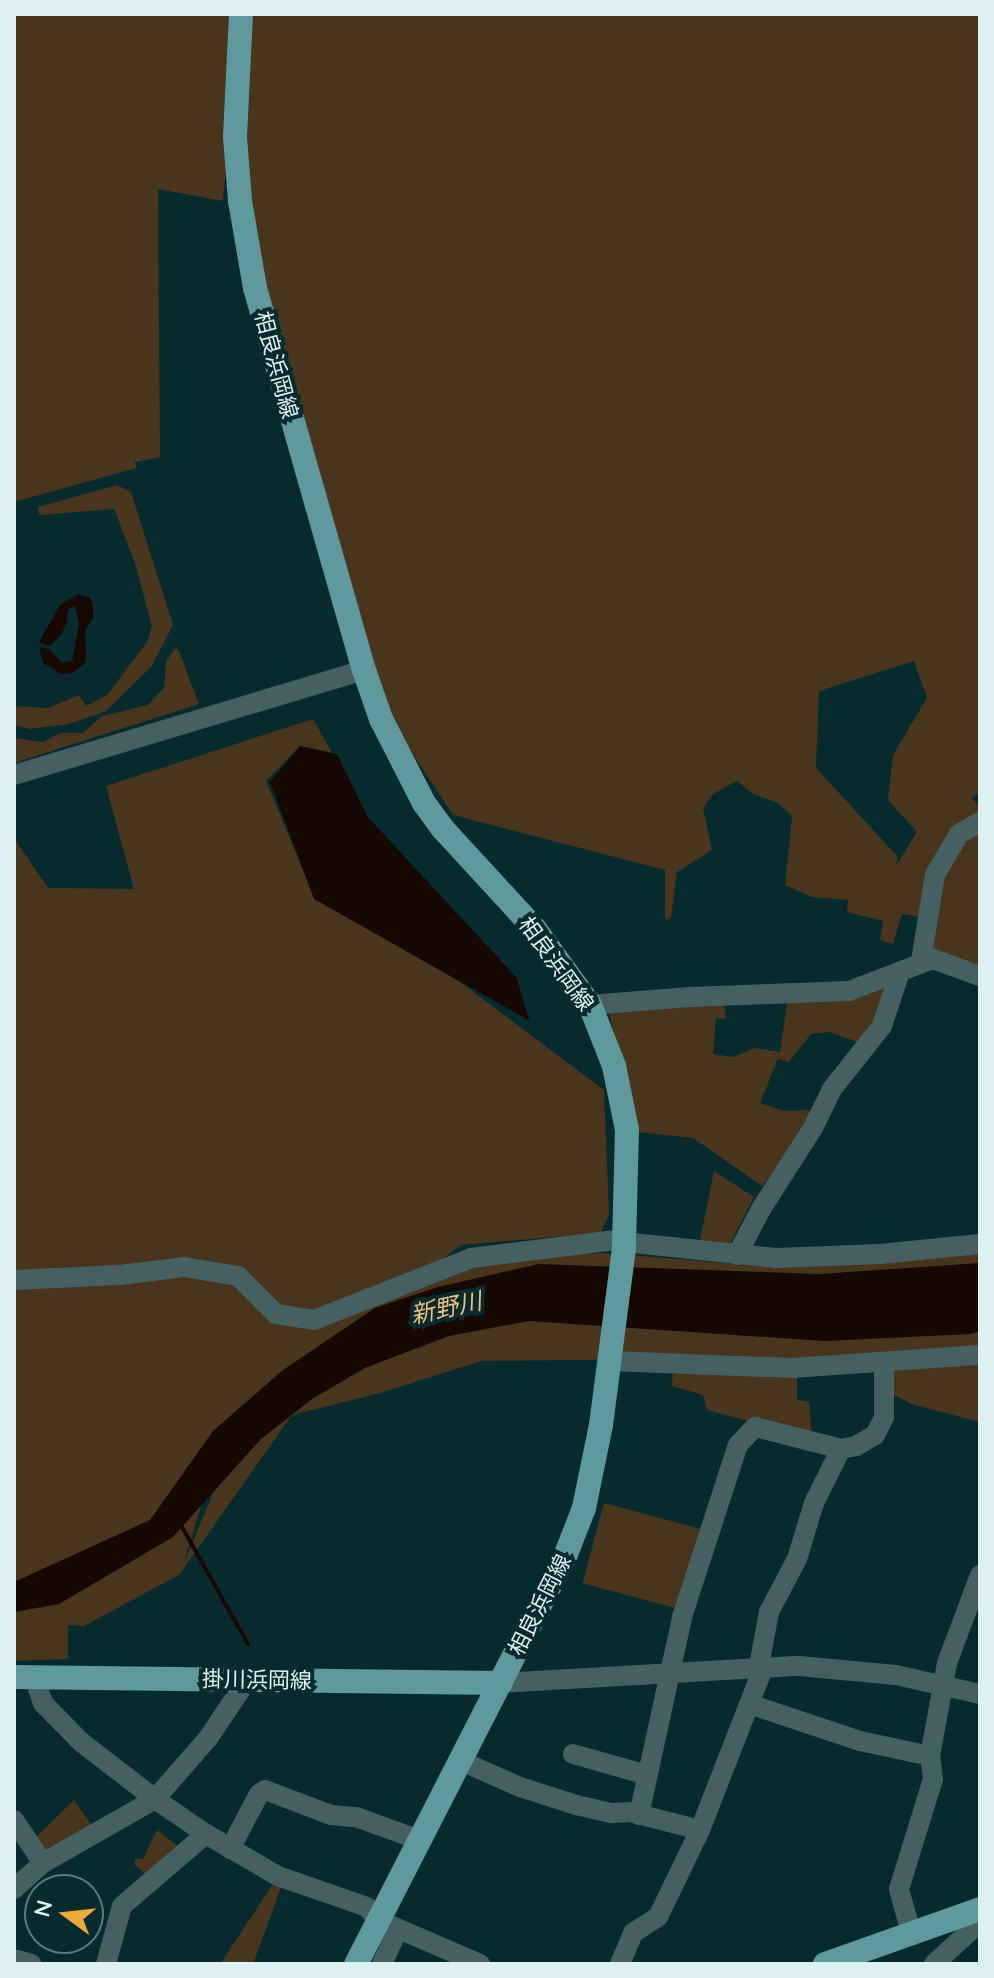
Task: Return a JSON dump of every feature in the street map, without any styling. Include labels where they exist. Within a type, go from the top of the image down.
[{"type":"main road","name":"相良浜岡線","points":[[241,14],[235,137],[243,224],[255,288],[364,670],[381,719],[424,803],[453,840],[535,929],[590,1005],[614,1066],[627,1130],[624,1243],[611,1357],[584,1508],[566,1554],[420,1840],[388,1925],[356,1964]]},
{"type":"main road","name":"掛川浜岡線","points":[[24,1677],[501,1683]]},
{"type":"main road","points":[[825,1964],[980,1909]]},
{"type":"street","points":[[14,775],[364,670]]},
{"type":"street","points":[[921,961],[935,875],[959,834],[980,822]]},
{"type":"street","points":[[590,1005],[690,997],[849,991],[921,961],[942,961],[980,976]]},
{"type":"street","points":[[737,1255],[761,1209],[813,1128],[832,1089],[882,1026],[900,972]]},
{"type":"street","points":[[14,1280],[120,1275],[184,1267],[238,1276],[276,1314],[314,1320],[471,1258],[624,1243],[775,1258],[880,1254],[980,1244]]},
{"type":"street","points":[[611,1357],[792,1368],[980,1355]]},
{"type":"street","points":[[639,1815],[668,1672],[738,1445],[745,1434],[755,1427],[841,1449],[856,1446],[875,1435],[884,1417],[884,1364]]},
{"type":"street","points":[[620,1964],[633,1933],[658,1917],[700,1830],[749,1704],[761,1666],[769,1612],[797,1559],[814,1503],[841,1449]]},
{"type":"street","points":[[911,1933],[899,1889],[933,1779],[930,1756],[942,1684],[980,1575]]},
{"type":"street","points":[[501,1683],[761,1666],[844,1668],[942,1684],[980,1694]]},
{"type":"street","points":[[24,1677],[43,1703],[81,1742],[206,1834],[278,1876],[367,1907],[388,1925],[480,1964]]},
{"type":"street","points":[[14,1889],[43,1863],[155,1799],[209,1737],[247,1680]]},
{"type":"street","points":[[749,1704],[860,1741],[930,1756]]},
{"type":"street","points":[[573,1754],[647,1775]]},
{"type":"street","points":[[461,1761],[520,1787],[576,1805],[639,1815],[700,1830]]},
{"type":"street","points":[[230,1849],[259,1794],[265,1790],[331,1815],[356,1817],[420,1840]]},
{"type":"street","points":[[14,1820],[43,1863]]},
{"type":"street","points":[[106,1964],[122,1906],[206,1834]]},
{"type":"street","points":[[934,1964],[980,1922]]},
{"type":"street","points":[[382,1964],[388,1925]]},
{"type":"street","points":[[14,1959],[31,1964]]},
{"type":"shaded area","points":[[14,14],[980,14],[980,792],[972,798],[980,808],[980,819],[958,830],[921,917],[902,914],[893,944],[880,940],[883,921],[847,912],[848,900],[812,897],[785,885],[792,816],[778,803],[753,794],[737,781],[713,794],[703,808],[712,850],[677,872],[671,918],[665,921],[665,870],[453,815],[393,724],[298,428],[243,224],[237,52],[223,201],[158,189],[160,457],[135,462],[136,468],[14,502]],"holes":[[[914,661],[927,698],[893,755],[888,800],[917,832],[895,867],[898,857],[816,768],[819,691]]]},
{"type":"shaded area","points":[[117,485],[131,492],[173,625],[152,666],[106,711],[69,724],[30,729],[14,725],[14,706],[48,708],[79,695],[86,706],[107,695],[147,642],[152,626],[135,563],[114,509],[39,515],[38,507]]},
{"type":"shaded area","points":[[174,649],[178,649],[199,704],[14,763],[14,738],[43,742],[60,733],[83,733],[102,716],[148,705],[164,688],[166,662]]},
{"type":"shaded area","points":[[313,719],[332,753],[300,746],[266,781],[315,898],[460,982],[604,1090],[609,1214],[601,1233],[461,1245],[404,1287],[466,1259],[603,1253],[776,1267],[980,1248],[980,1348],[883,1357],[481,1361],[380,1393],[292,1415],[179,1575],[84,1626],[68,1625],[68,1659],[14,1661],[14,838],[48,888],[134,889],[106,786]],"holes":[[[235,1439],[184,1562],[220,1445]]]},
{"type":"shaded area","points":[[980,831],[980,967],[930,948],[941,862]]},
{"type":"shaded area","points":[[887,979],[886,1003],[860,1043],[830,1032],[811,1034],[789,1062],[778,1059],[760,1103],[784,1111],[813,1110],[807,1138],[762,1186],[693,1138],[637,1132],[608,1009],[724,1004],[726,1019],[716,1018],[713,1054],[733,1057],[755,1048],[780,1052],[787,1003]]},
{"type":"shaded area","points":[[714,1171],[754,1197],[730,1244],[700,1240]]},
{"type":"shaded area","points":[[980,1359],[980,1422],[911,1404],[894,1395],[889,1364]]},
{"type":"shaded area","points":[[673,1365],[797,1370],[797,1400],[809,1402],[812,1438],[707,1410],[703,1395],[672,1386]]},
{"type":"shaded area","points":[[604,1503],[705,1530],[684,1610],[583,1583]]},
{"type":"shaded area","points":[[74,1800],[93,1827],[46,1856],[36,1837]]},
{"type":"shaded area","points":[[157,1830],[179,1847],[146,1875],[134,1864],[136,1859],[143,1859]]},
{"type":"shaded area","points":[[275,1881],[282,1885],[253,1964],[220,1964]]},
{"type":"water","points":[[78,594],[90,598],[93,603],[93,618],[85,631],[86,655],[84,664],[72,673],[61,674],[43,663],[39,647],[49,649],[62,663],[72,661],[79,624],[75,606],[68,610],[61,635],[50,646],[39,642],[60,605]]},
{"type":"water","points":[[300,746],[337,754],[367,816],[516,977],[530,1021],[314,899],[270,782]]},
{"type":"water","name":"新野川","points":[[980,1263],[980,1331],[971,1334],[824,1341],[529,1321],[449,1336],[365,1368],[312,1399],[261,1439],[173,1537],[59,1604],[14,1612],[14,1582],[150,1520],[213,1431],[283,1370],[375,1308],[438,1287],[539,1264],[819,1274]]},
{"type":"waterway","points":[[182,1527],[248,1644]]}]
